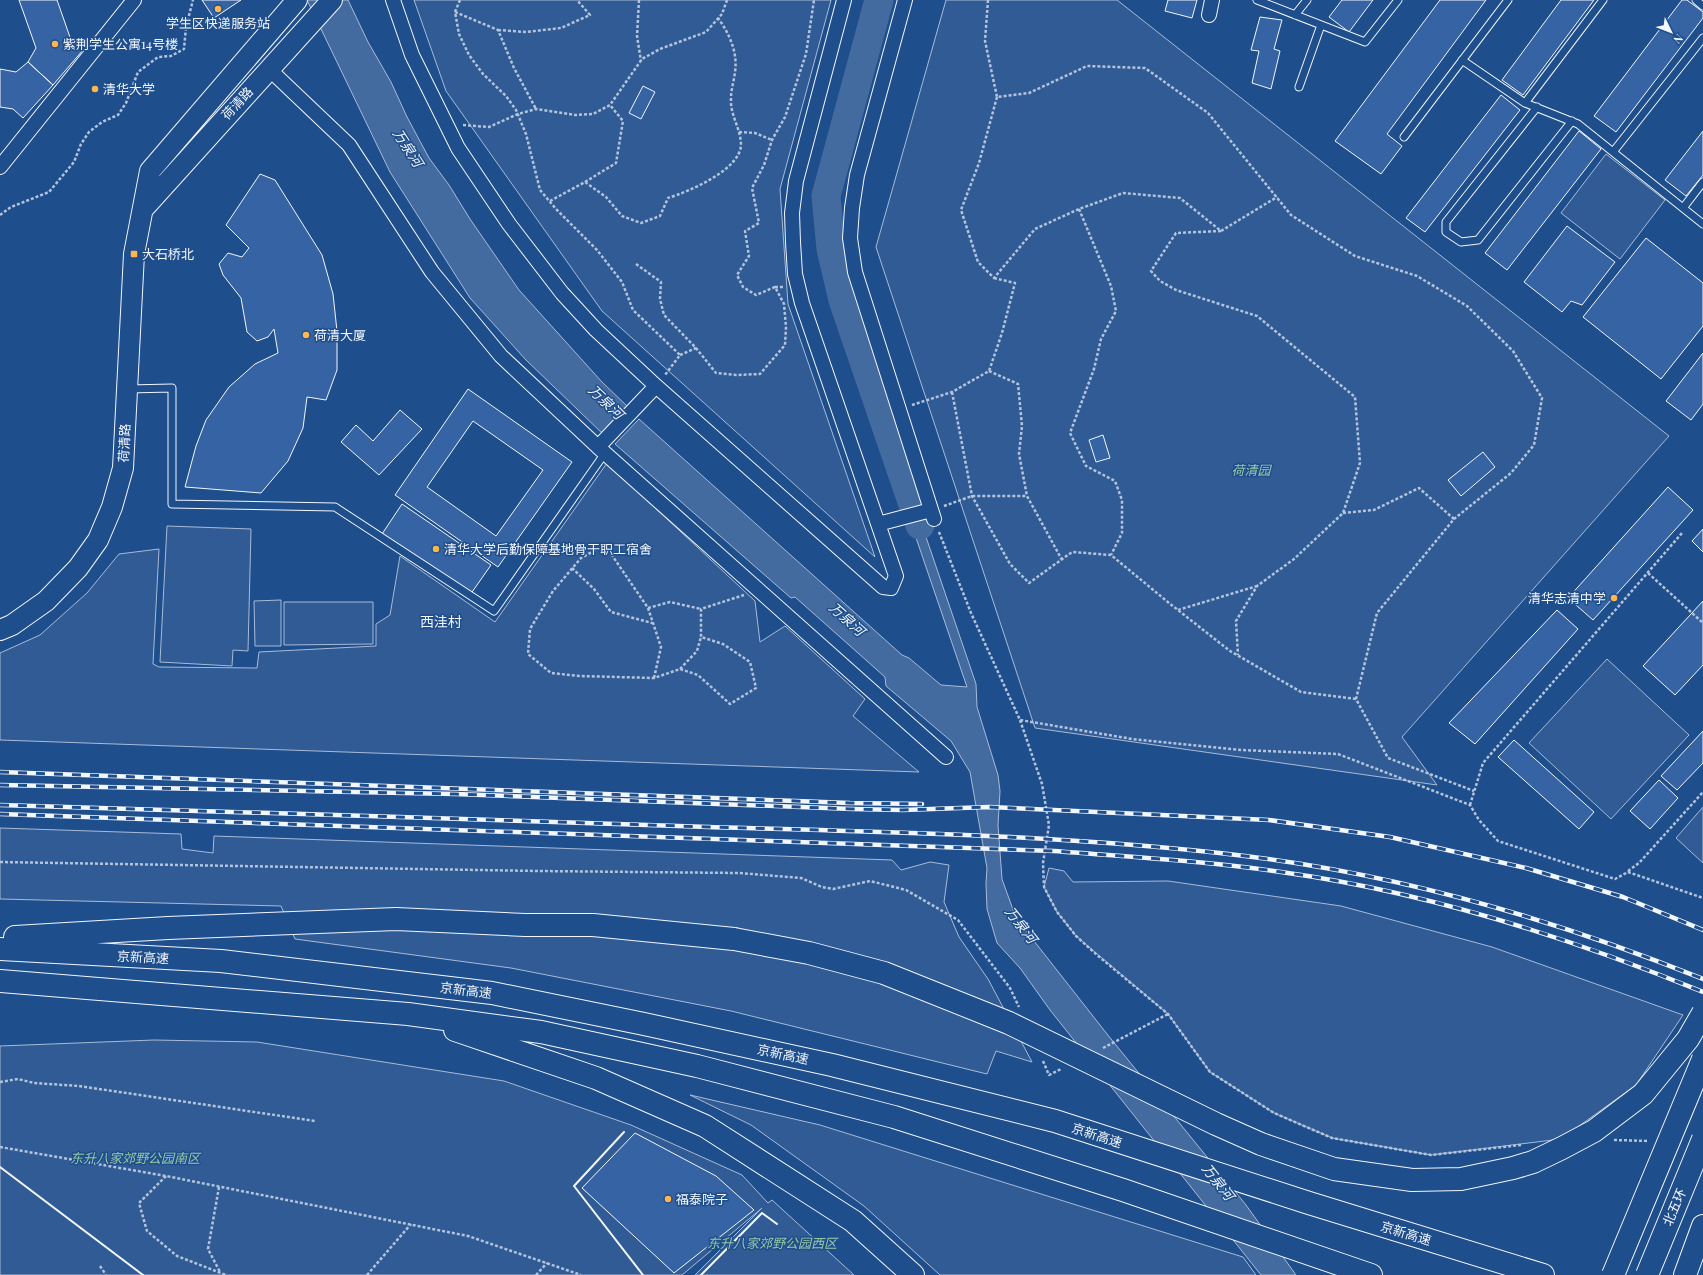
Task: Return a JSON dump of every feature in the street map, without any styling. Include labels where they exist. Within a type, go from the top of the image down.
[{"type":"highway","points":[[0,938],[168,928],[396,919],[524,925],[593,925],[734,939],[810,954],[884,974],[1008,1024],[1216,1124],[1261,1144],[1334,1169],[1412,1180],[1461,1179],[1505,1170],[1533,1162],[1594,1131],[1643,1094],[1688,1039],[1703,1013]]},
{"type":"highway","name":"京新高速","points":[[0,949],[221,961],[492,993],[832,1065],[1055,1121],[1309,1203],[1543,1275]]},
{"type":"highway","points":[[0,981],[408,1014],[541,1032],[697,1066],[894,1117],[1123,1190],[1365,1273]]},
{"type":"highway","points":[[408,1014],[596,1078],[705,1126],[853,1221],[913,1275]]},
{"type":"highway","points":[[1612,1275],[1703,1059]]},
{"type":"highway","name":"北五环","points":[[1647,1275],[1703,1139]]},
{"type":"highway","points":[[1685,1275],[1703,1226]]},
{"type":"main road","name":"荷清路","points":[[0,630],[12,625],[46,601],[78,568],[98,540],[112,507],[123,468],[134,254],[150,171],[297,0]]},
{"type":"main road","name":"荷清路","points":[[144,208],[332,0]]},
{"type":"street","points":[[0,167],[134,0]]},
{"type":"street","points":[[393,0],[412,55],[458,148],[509,224],[562,292],[596,330],[656,386],[883,587],[891,588],[896,576],[802,303],[795,274],[792,220],[796,181],[844,0]]},
{"type":"street","points":[[878,524],[930,514],[899,409],[855,272],[850,238],[852,208],[857,175],[905,0]]},
{"type":"street","points":[[1209,15],[1212,0]]},
{"type":"street","points":[[269,69],[350,146],[432,272],[501,356],[602,450],[946,757]]},
{"type":"street","points":[[602,450],[656,386]]},
{"type":"lane","points":[[1257,0],[1365,42],[1398,0]]},
{"type":"lane","points":[[1295,15],[1306,0]]},
{"type":"lane","points":[[1404,137],[1508,0]]},
{"type":"lane","points":[[1525,103],[1603,0]]},
{"type":"lane","points":[[1696,0],[1703,6]]},
{"type":"lane","points":[[1300,87],[1321,25]]},
{"type":"lane","points":[[1614,152],[1703,38]]},
{"type":"lane","points":[[1462,60],[1525,103],[1572,121],[1614,152],[1703,224]]},
{"type":"lane","points":[[1537,107],[1446,222],[1446,232],[1461,242],[1478,240],[1572,121]]},
{"type":"lane","points":[[1682,208],[1703,182]]},
{"type":"lane","points":[[127,389],[172,388],[172,504],[335,507],[494,611],[602,450]]},
{"type":"path","points":[[0,215],[11,207],[49,192],[74,162],[81,144],[89,132],[102,122],[118,115],[126,103],[138,72],[158,57],[171,56],[184,49],[186,27],[193,0]]},
{"type":"path","points":[[460,0],[455,12],[459,34],[469,55],[482,74],[506,96],[518,114],[528,141],[540,190],[597,250],[622,282],[633,310],[680,355]]},
{"type":"path","points":[[455,12],[498,30],[526,32],[561,28],[590,14],[577,0]]},
{"type":"path","points":[[639,0],[637,36],[641,62]]},
{"type":"path","points":[[446,124],[489,127],[518,114],[536,109],[575,115],[593,114],[610,105],[641,62],[660,49],[706,32],[722,14],[727,0]]},
{"type":"path","points":[[798,287],[775,287],[756,295],[743,287],[737,275],[749,256],[745,231],[759,223],[752,188],[764,165],[772,140],[785,117],[806,54],[814,0]]},
{"type":"path","points":[[899,409],[952,392],[989,371],[1002,333],[1015,283],[994,278],[978,262],[961,210],[979,163],[997,97],[985,40],[988,0]]},
{"type":"path","points":[[585,182],[606,197],[622,216],[642,223],[660,216],[668,198],[686,192],[730,167],[741,147],[739,132],[730,109],[731,94],[736,70],[730,34],[718,18]]},
{"type":"path","points":[[498,30],[514,68],[536,109]]},
{"type":"path","points":[[997,97],[1029,92],[1087,66],[1145,68],[1208,113],[1291,215],[1355,256],[1417,276],[1467,306],[1513,351],[1542,398],[1534,445],[1511,473],[1454,519],[1377,613],[1356,699],[1388,758],[1474,791]]},
{"type":"path","points":[[550,201],[616,163],[623,121],[610,105]]},
{"type":"path","points":[[739,132],[755,133],[772,140]]},
{"type":"path","points":[[994,278],[1034,229],[1079,209],[1123,193],[1180,198],[1221,232]]},
{"type":"path","points":[[1178,610],[1257,586],[1294,559],[1343,513],[1360,463],[1356,397],[1257,316],[1176,290],[1160,281],[1151,271],[1176,233],[1221,232],[1277,197]]},
{"type":"path","points":[[1079,209],[1111,286],[1116,311],[1101,339],[1094,369],[1070,433],[1086,466],[1115,482],[1122,500],[1122,533],[1111,555]]},
{"type":"path","points":[[636,264],[661,282],[660,299],[664,315],[696,348],[716,373],[736,376],[760,374],[785,345],[786,327],[784,304],[775,287]]},
{"type":"path","points":[[656,386],[680,355],[696,348]]},
{"type":"path","points":[[989,371],[1018,384],[1022,426],[1019,454],[1027,496],[1062,560]]},
{"type":"path","points":[[952,392],[972,496],[1010,564],[1029,583],[1072,552],[1111,555],[1178,610],[1238,655],[1301,692],[1356,699]]},
{"type":"path","points":[[1343,513],[1374,510],[1419,488],[1454,519]]},
{"type":"path","points":[[1027,496],[972,496],[930,514],[971,612],[1020,720],[1042,784],[1049,824],[1043,863],[1044,887],[1057,912],[1076,936],[1168,1014],[1210,1072],[1274,1113],[1332,1138],[1431,1155],[1522,1145]]},
{"type":"path","points":[[1470,805],[1483,763],[1682,534]]},
{"type":"path","points":[[654,678],[661,646],[648,608],[605,546],[581,558],[553,591],[530,629],[528,654],[551,673],[613,678],[654,678],[680,669],[697,651],[701,637],[701,609]]},
{"type":"path","points":[[572,568],[594,589],[611,612],[653,623]]},
{"type":"path","points":[[1648,573],[1703,623]]},
{"type":"path","points":[[1238,655],[1236,621],[1257,586]]},
{"type":"path","points":[[648,608],[670,602],[701,609],[760,590]]},
{"type":"path","points":[[680,669],[698,675],[730,704],[756,688],[750,662],[723,644],[701,637]]},
{"type":"path","points":[[1020,720],[1132,739],[1241,750],[1338,754],[1470,805],[1479,820],[1498,841],[1615,879],[1628,872],[1639,863],[1703,792]]},
{"type":"path","points":[[0,862],[514,871],[739,873],[801,878],[822,887],[833,889],[870,881],[906,890],[958,920],[1010,988],[1020,1010]]},
{"type":"path","points":[[1628,872],[1703,898]]},
{"type":"path","points":[[1100,1049],[1168,1014]]},
{"type":"path","points":[[1040,1054],[1049,1075],[1065,1067]]},
{"type":"path","points":[[0,1082],[18,1079],[34,1083],[79,1086],[314,1121]]},
{"type":"path","points":[[1609,1141],[1632,1140],[1654,1142]]},
{"type":"path","points":[[0,1147],[166,1176],[468,1236],[581,1275]]},
{"type":"path","points":[[166,1176],[139,1203],[147,1231],[177,1256],[226,1275]]},
{"type":"path","points":[[219,1187],[208,1249],[221,1273]]},
{"type":"path","points":[[367,1275],[411,1224]]},
{"type":"path","points":[[536,1275],[547,1263]]},
{"type":"path","points":[[100,1266],[106,1275]]},
{"type":"shaded area","points":[[414,0],[831,0],[780,189],[788,304],[875,557],[602,311],[446,91]]},
{"type":"shaded area","name":"荷清园","points":[[946,0],[1117,0],[1669,436],[1402,737],[1437,785],[1035,728],[876,247]]},
{"type":"shaded area","points":[[1606,154],[1665,200],[1620,259],[1561,213]]},
{"type":"shaded area","points":[[607,463],[755,601],[760,642],[785,626],[865,699],[853,716],[919,772],[0,740],[0,653],[40,635],[87,593],[119,554],[159,549],[153,664],[159,667],[257,668],[259,652],[376,646],[376,624],[390,615],[400,556],[495,622]]},
{"type":"shaded area","points":[[167,526],[251,529],[248,651],[233,650],[232,666],[160,662]]},
{"type":"shaded area","points":[[281,600],[281,646],[255,646],[254,601]]},
{"type":"shaded area","points":[[284,602],[373,602],[373,644],[284,645]]},
{"type":"shaded area","points":[[1607,659],[1689,735],[1611,819],[1529,743]]},
{"type":"shaded area","points":[[1703,807],[1703,863],[1676,838]]},
{"type":"shaded area","points":[[0,828],[181,834],[182,849],[213,853],[214,836],[892,860],[901,870],[930,862],[949,865],[944,902],[959,937],[988,979],[1032,1062],[996,1051],[987,1074],[731,1011],[511,968],[295,939],[281,906],[0,899]]},
{"type":"shaded area","points":[[1049,868],[1064,871],[1073,882],[1168,881],[1341,906],[1492,947],[1683,1015],[1636,1085],[1561,1139],[1431,1155],[1332,1138],[1274,1113],[1210,1072],[1168,1014],[1076,936],[1057,912],[1044,887]]},
{"type":"shaded area","name":"东升八家郊野公园南区","points":[[154,1040],[257,1042],[504,1081],[631,1125],[742,1175],[768,1203],[772,1200],[854,1275],[695,1275],[762,1208],[682,1275],[0,1275],[0,1046]]},
{"type":"shaded area","points":[[690,1095],[820,1125],[1243,1257],[1256,1275],[940,1275],[864,1206],[751,1125]]},
{"type":"water","name":"万泉河","points":[[307,0],[348,0],[368,42],[391,82],[407,117],[429,158],[449,185],[470,219],[519,290],[602,382],[629,408],[604,435],[526,360],[470,298],[390,172]]},
{"type":"water","name":"万泉河","points":[[639,419],[902,655],[909,658],[941,685],[967,687],[900,491],[909,487],[976,684],[977,707],[998,775],[1000,791],[998,825],[1002,879],[1016,918],[1107,1034],[1246,1205],[1296,1275],[1261,1275],[1050,1010],[1020,968],[997,943],[987,909],[987,868],[970,772],[951,741],[886,686],[885,677],[795,597],[791,598],[615,444]]},
{"type":"building","name":"紫荆学生公寓14号楼","points":[[19,0],[57,0],[71,40],[83,50],[53,85],[28,62],[36,48]]},
{"type":"building","name":"学生区快递服务站","points":[[202,0],[241,0],[214,18]]},
{"type":"building","points":[[1168,0],[1197,0],[1192,18],[1165,11]]},
{"type":"building","points":[[1342,0],[1373,0],[1349,32],[1329,17]]},
{"type":"building","points":[[1440,0],[1486,0],[1387,134],[1402,146],[1381,174],[1335,141]]},
{"type":"building","points":[[1561,0],[1594,0],[1523,95],[1502,80]]},
{"type":"building","points":[[1682,0],[1687,0],[1703,12],[1703,18],[1616,132],[1594,116]]},
{"type":"building","points":[[1260,17],[1282,20],[1274,49],[1280,51],[1271,89],[1252,83],[1259,51],[1251,50]]},
{"type":"building","points":[[28,62],[53,85],[23,118],[13,109],[0,107],[0,69],[16,72]]},
{"type":"building","points":[[643,86],[655,92],[641,119],[629,113]]},
{"type":"building","points":[[1501,95],[1520,110],[1425,232],[1406,218]]},
{"type":"building","points":[[1579,131],[1601,149],[1507,270],[1485,253]]},
{"type":"building","points":[[1703,131],[1703,175],[1686,196],[1665,180]]},
{"type":"building","name":"荷清大厦","points":[[260,174],[275,180],[322,255],[333,294],[337,331],[337,370],[326,400],[307,397],[303,428],[288,461],[261,493],[185,487],[196,446],[206,420],[229,387],[255,364],[278,353],[274,329],[268,337],[257,341],[247,332],[241,298],[223,275],[219,264],[228,253],[242,257],[249,248],[226,225]]},
{"type":"building","points":[[1567,226],[1615,262],[1582,305],[1571,301],[1562,312],[1524,282]]},
{"type":"building","points":[[1646,238],[1703,283],[1703,326],[1661,379],[1583,317]]},
{"type":"building","points":[[1703,353],[1703,404],[1691,420],[1666,401]]},
{"type":"building","points":[[468,389],[572,462],[498,567],[395,495]],"holes":[[[473,421],[543,470],[496,536],[427,487]]]},
{"type":"building","points":[[400,410],[422,429],[379,475],[341,442],[356,425],[373,441]]},
{"type":"building","points":[[1103,435],[1110,458],[1096,462],[1089,440]]},
{"type":"building","points":[[1483,452],[1495,467],[1461,496],[1448,480]]},
{"type":"building","points":[[1668,487],[1693,510],[1593,620],[1568,598]]},
{"type":"building","name":"清华大学后勤保障基地骨干职工宿舍","points":[[402,504],[491,565],[470,595],[382,534]]},
{"type":"building","points":[[1703,529],[1703,552],[1692,541]]},
{"type":"building","points":[[1703,601],[1703,665],[1675,695],[1643,666]]},
{"type":"building","points":[[1557,610],[1578,629],[1475,744],[1449,723]]},
{"type":"building","points":[[1703,731],[1703,763],[1677,790],[1661,776]]},
{"type":"building","points":[[1514,740],[1594,812],[1579,829],[1498,757]]},
{"type":"building","points":[[1659,780],[1678,798],[1650,829],[1630,811]]},
{"type":"building","name":"福泰院子","points":[[635,1133],[716,1176],[754,1210],[674,1273],[582,1188]]},
{"type":"waterway","points":[[879,0],[826,196],[831,249],[843,300],[920,525]]},
{"type":"railway","points":[[0,772],[850,803],[922,804]]},
{"type":"railway","points":[[0,785],[455,794],[852,809],[903,810],[989,807],[1269,820],[1390,837],[1526,868],[1623,897],[1703,930]]},
{"type":"railway","points":[[0,805],[910,833],[1044,839],[1178,849],[1304,864],[1362,875],[1478,902],[1592,938],[1703,979]]},
{"type":"railway","points":[[0,814],[1054,851],[1225,865],[1336,881],[1390,891],[1443,904],[1549,935],[1703,992]]},
{"type":"wall","points":[[624,1132],[574,1186],[643,1275]]},
{"type":"wall","points":[[0,1167],[143,1275]]},
{"type":"wall","points":[[701,1275],[762,1213],[777,1224]]},
{"type":"place","name":"学生区快递服务站","points":[[218,9]]},
{"type":"place","name":"紫荆学生公寓14号楼","points":[[55,44]]},
{"type":"place","name":"清华大学","points":[[95,89]]},
{"type":"place","name":"大石桥北","points":[[134,254]]},
{"type":"place","name":"荷清大厦","points":[[306,335]]},
{"type":"place","name":"清华大学后勤保障基地骨干职工宿舍","points":[[436,549]]},
{"type":"place","name":"清华志清中学","points":[[1614,598]]},
{"type":"place","name":"福泰院子","points":[[668,1199]]},
{"type":"district","name":"西洼村","points":[[441,622]]},
{"type":"park label","name":"东升八家郊野公园西区","points":[[772,1243]]}]
